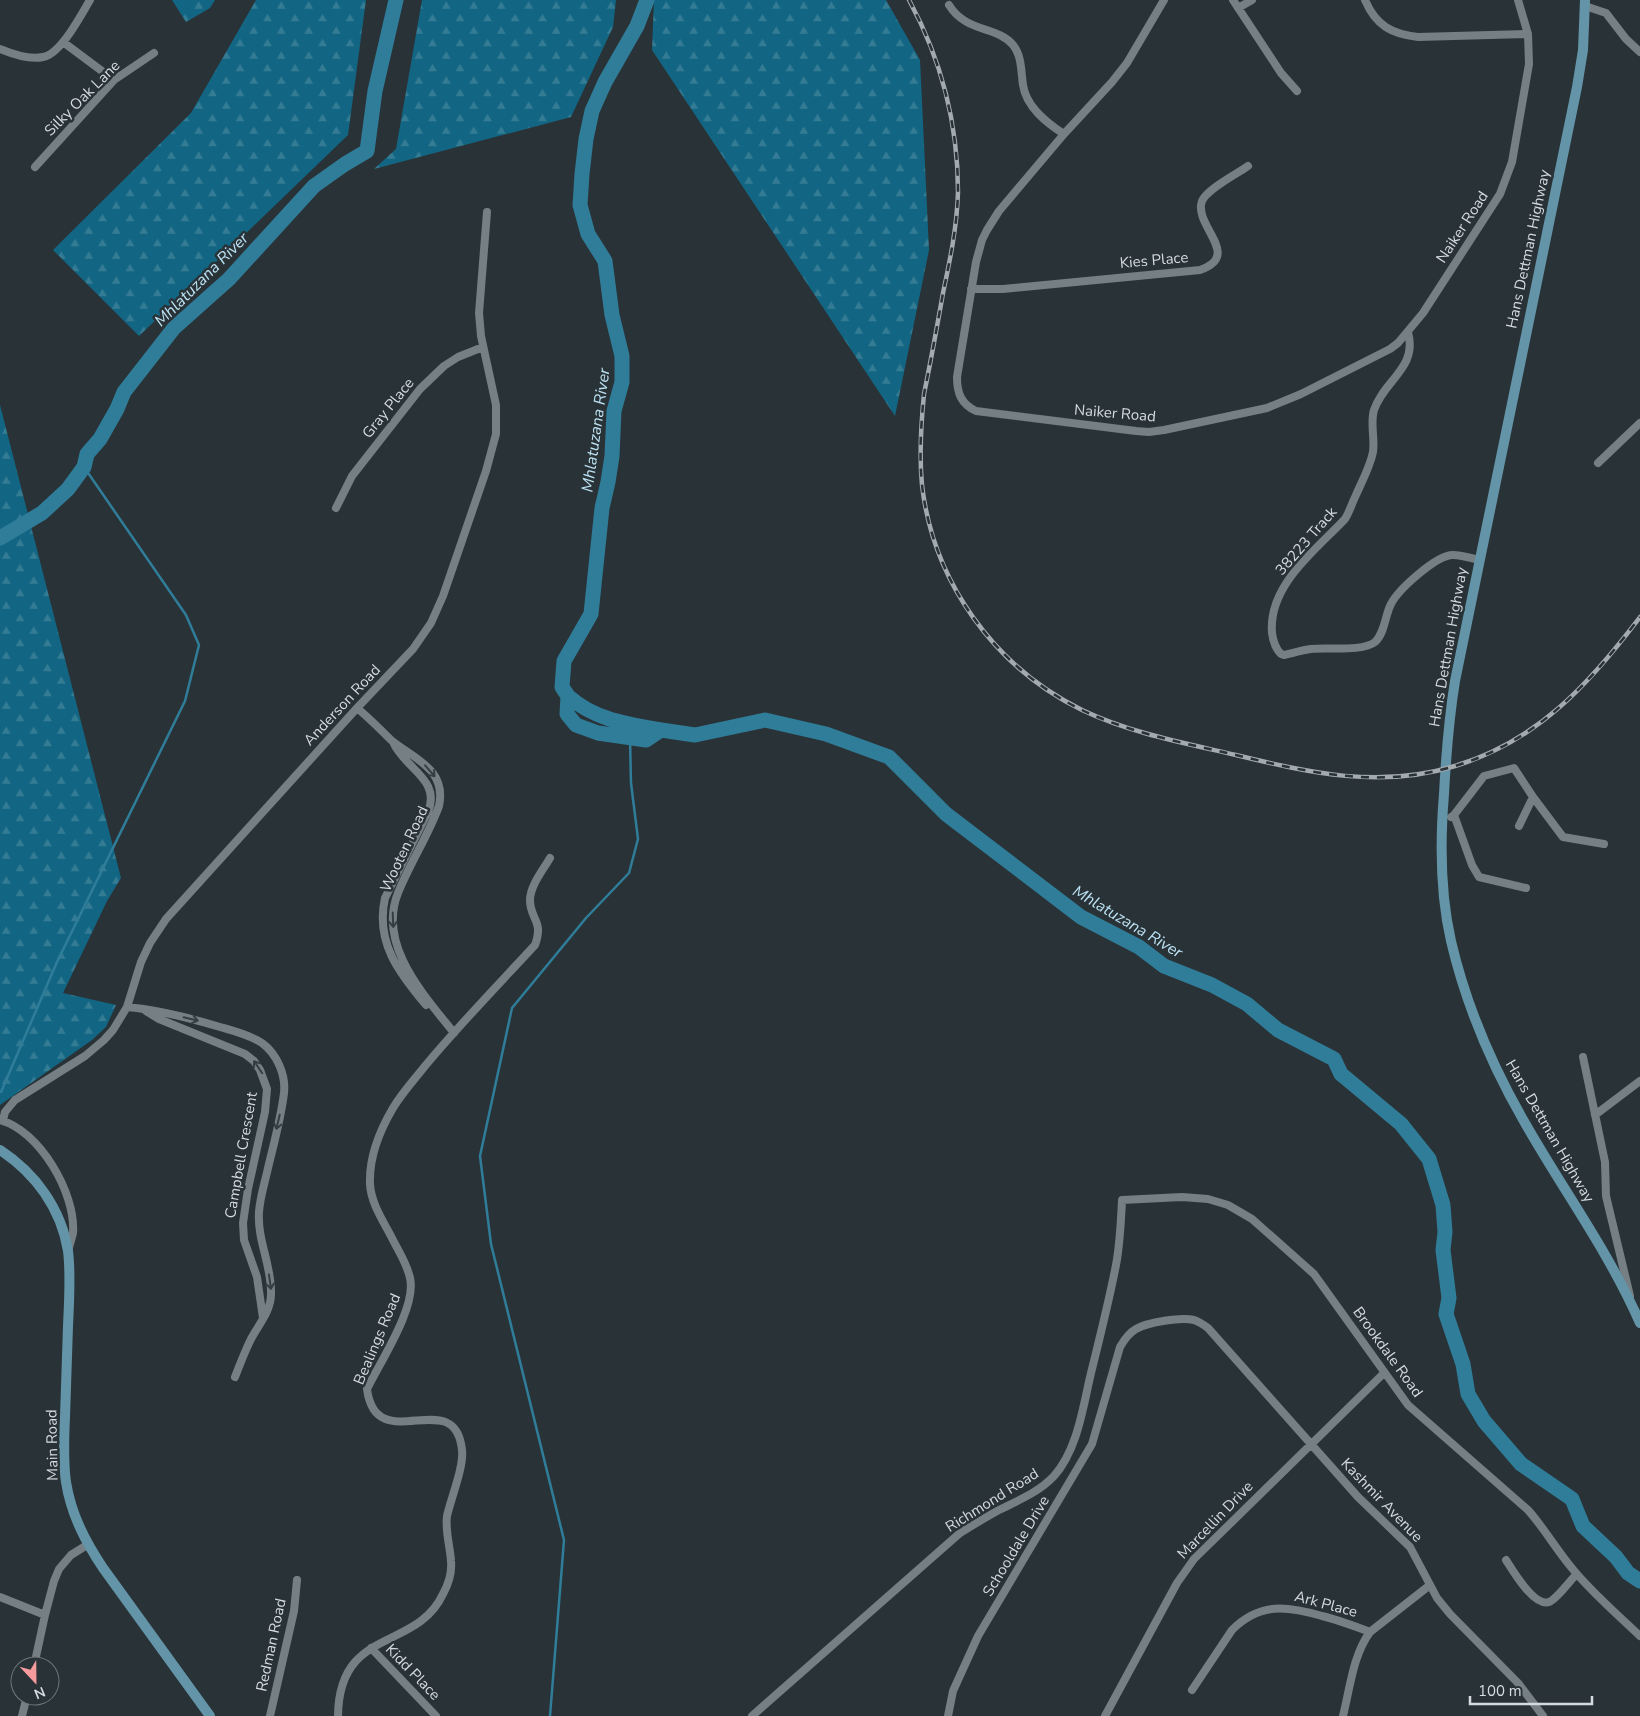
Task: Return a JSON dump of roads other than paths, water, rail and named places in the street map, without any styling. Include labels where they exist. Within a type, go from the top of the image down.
[{"type":"street","points":[[0,49],[32,57],[50,55],[63,42],[90,0]]},
{"type":"street","name":"Naiker Road","points":[[1164,0],[1127,63],[1064,134],[992,221],[982,240],[976,262],[956,377],[959,394],[963,402],[976,411],[1136,431],[1164,430],[1234,416],[1282,403],[1380,355],[1398,343],[1423,314],[1489,212],[1508,177],[1517,140],[1529,64],[1528,34],[1518,0]]},
{"type":"street","points":[[1233,0],[1281,73],[1297,91]]},
{"type":"street","points":[[1238,8],[1252,0]]},
{"type":"street","points":[[1365,0],[1370,11],[1379,22],[1394,32],[1405,35],[1418,37],[1528,34]]},
{"type":"street","points":[[1585,3],[1606,13],[1626,39],[1640,52]]},
{"type":"street","name":"Hans Dettman Highway","points":[[1585,3],[1583,50],[1576,87],[1455,681],[1447,744],[1441,823],[1441,861],[1450,939],[1480,1032],[1524,1121],[1609,1262],[1640,1322]]},
{"type":"street","points":[[949,5],[953,12],[964,21],[1011,42],[1019,59],[1023,85],[1028,100],[1046,121],[1064,134]]},
{"type":"street","points":[[63,42],[114,80]]},
{"type":"street","name":"Silky Oak Lane","points":[[34,167],[114,80],[154,53]]},
{"type":"street","name":"Kies Place","points":[[971,289],[1012,288],[1200,270],[1208,267],[1218,257],[1218,250],[1201,210],[1202,202],[1205,196],[1215,188],[1248,166]]},
{"type":"street","name":"Anderson Road","points":[[1,1120],[15,1100],[85,1056],[113,1030],[127,1007],[141,962],[162,924],[407,655],[432,623],[486,471],[496,434],[496,405],[483,347],[479,313],[487,212]]},
{"type":"street","name":"38223 Track","points":[[1408,332],[1410,340],[1409,355],[1406,363],[1386,389],[1374,411],[1372,421],[1372,452],[1351,510],[1345,519],[1291,576],[1279,595],[1272,626],[1277,650],[1280,654],[1284,655],[1310,649],[1352,648],[1370,645],[1376,642],[1391,603],[1397,595],[1431,564],[1452,555],[1479,560]]},
{"type":"street","name":"Gray Place","points":[[336,508],[352,476],[425,384],[444,366],[458,357],[483,347]]},
{"type":"street","points":[[1598,463],[1640,423]]},
{"type":"street","name":"Wooten Road","points":[[357,708],[393,741],[405,761],[429,787],[432,798],[431,804],[385,898],[382,921],[384,939],[393,959],[408,982],[453,1034]]},
{"type":"street","points":[[1441,823],[1454,815],[1484,776],[1514,768],[1563,837],[1604,844]]},
{"type":"street","points":[[1519,826],[1533,796]]},
{"type":"street","points":[[1454,815],[1472,865],[1479,877],[1526,888]]},
{"type":"street","name":"Bealings Road","points":[[338,1716],[340,1698],[350,1668],[355,1661],[371,1648],[410,1628],[424,1618],[443,1595],[452,1564],[447,1534],[447,1520],[462,1452],[457,1432],[445,1420],[391,1421],[382,1418],[371,1405],[367,1389],[406,1311],[411,1297],[410,1278],[404,1262],[372,1197],[370,1184],[375,1147],[393,1108],[403,1094],[453,1034],[535,945],[539,932],[530,900],[531,892],[550,858]]},
{"type":"street","name":"Campbell Crescent","points":[[127,1007],[200,1021],[252,1038],[262,1043],[271,1051],[280,1066],[284,1091],[259,1213],[259,1224],[272,1293],[263,1318],[252,1337],[235,1377]]},
{"type":"street","name":"Campbell Crescent","points":[[143,1009],[159,1019],[245,1054],[254,1061],[265,1078],[267,1089],[265,1112],[242,1223],[244,1240],[257,1277],[260,1308],[263,1318]]},
{"type":"street","points":[[1583,1057],[1605,1162],[1606,1196],[1633,1307]]},
{"type":"street","points":[[1595,1115],[1640,1081]]},
{"type":"street","name":"Main Road","points":[[1,1120],[16,1127],[31,1138],[45,1154],[58,1176],[72,1214],[73,1233],[68,1251]]},
{"type":"street","name":"Main Road","points":[[0,1150],[24,1168],[38,1183],[61,1224],[68,1251],[69,1294],[64,1447],[66,1480],[71,1506],[87,1544],[210,1716]]},
{"type":"street","name":"Brookdale Road","points":[[1122,1200],[1194,1197],[1208,1199],[1240,1210],[1280,1242],[1325,1286],[1384,1373],[1418,1416],[1528,1510],[1542,1526],[1576,1574],[1640,1636]]},
{"type":"street","name":"Richmond Road","points":[[752,1716],[960,1534],[978,1521],[1042,1487],[1063,1464],[1078,1424],[1111,1287],[1118,1249],[1122,1200]]},
{"type":"street","name":"Schooldale Drive","points":[[948,1716],[953,1691],[978,1636],[1092,1444],[1120,1347],[1124,1340],[1136,1329],[1146,1325],[1182,1319],[1202,1323],[1216,1336],[1311,1444]]},
{"type":"street","name":"Marcellin Drive","points":[[1105,1716],[1173,1590],[1190,1564],[1384,1373]]},
{"type":"street","name":"Kashmir Avenue","points":[[1311,1444],[1358,1497],[1410,1547],[1442,1604],[1518,1683],[1543,1716]]},
{"type":"street","points":[[36,1656],[54,1580],[59,1569],[71,1556],[87,1544]]},
{"type":"street","points":[[1506,1560],[1522,1585],[1536,1599],[1546,1603],[1553,1600],[1576,1574]]},
{"type":"street","name":"Redman Road","points":[[270,1716],[294,1610],[297,1580]]},
{"type":"street","points":[[1343,1716],[1357,1659],[1364,1640],[1370,1632],[1430,1585]]},
{"type":"street","points":[[0,1598],[45,1615]]},
{"type":"street","name":"Ark Place","points":[[1192,1690],[1232,1630],[1240,1622],[1261,1611],[1276,1607],[1302,1610],[1349,1623],[1370,1632]]},
{"type":"street","name":"Kidd Place","points":[[371,1648],[436,1716]]},
{"type":"waterway","name":"Mhlatuzana River","points":[[0,538],[42,513],[68,489],[84,467],[87,454],[100,439],[124,392],[174,328],[229,279],[314,186],[367,151],[375,91],[396,0]]},
{"type":"waterway","name":"Mhlatuzana River","points":[[647,0],[637,26],[605,82],[592,111],[586,139],[582,174],[580,205],[588,234],[605,261],[612,315],[622,356],[622,382],[614,411],[612,456],[602,508],[591,614],[564,661],[562,687],[568,696],[567,714],[576,725],[598,733],[646,740],[661,730],[695,735],[765,720],[826,734],[889,757],[946,814],[1081,917],[1139,947],[1164,966],[1212,985],[1247,1004],[1278,1030],[1334,1059],[1341,1074],[1401,1124],[1429,1159],[1443,1205],[1445,1232],[1443,1250],[1449,1298],[1446,1314],[1463,1364],[1468,1394],[1484,1421],[1521,1464],[1572,1499],[1583,1526],[1616,1557],[1628,1573],[1640,1581]]},
{"type":"waterway","points":[[1,1092],[57,962],[185,701],[199,645],[186,615],[84,467]]},
{"type":"waterway","name":"Mhlatuzana River","points":[[568,696],[589,711],[600,716],[661,730]]},
{"type":"waterway","points":[[550,1716],[564,1540],[491,1244],[480,1156],[512,1008],[586,918],[629,873],[638,839],[631,783],[630,738]]},
{"type":"railway","points":[[909,0],[939,69],[955,142],[958,192],[953,243],[924,394],[921,439],[922,485],[928,520],[939,555],[954,587],[973,617],[996,645],[1021,670],[1050,692],[1082,710],[1138,731],[1177,742],[1291,768],[1345,776],[1400,777],[1455,766],[1485,755],[1537,725],[1560,707],[1602,665],[1640,617]]}]
